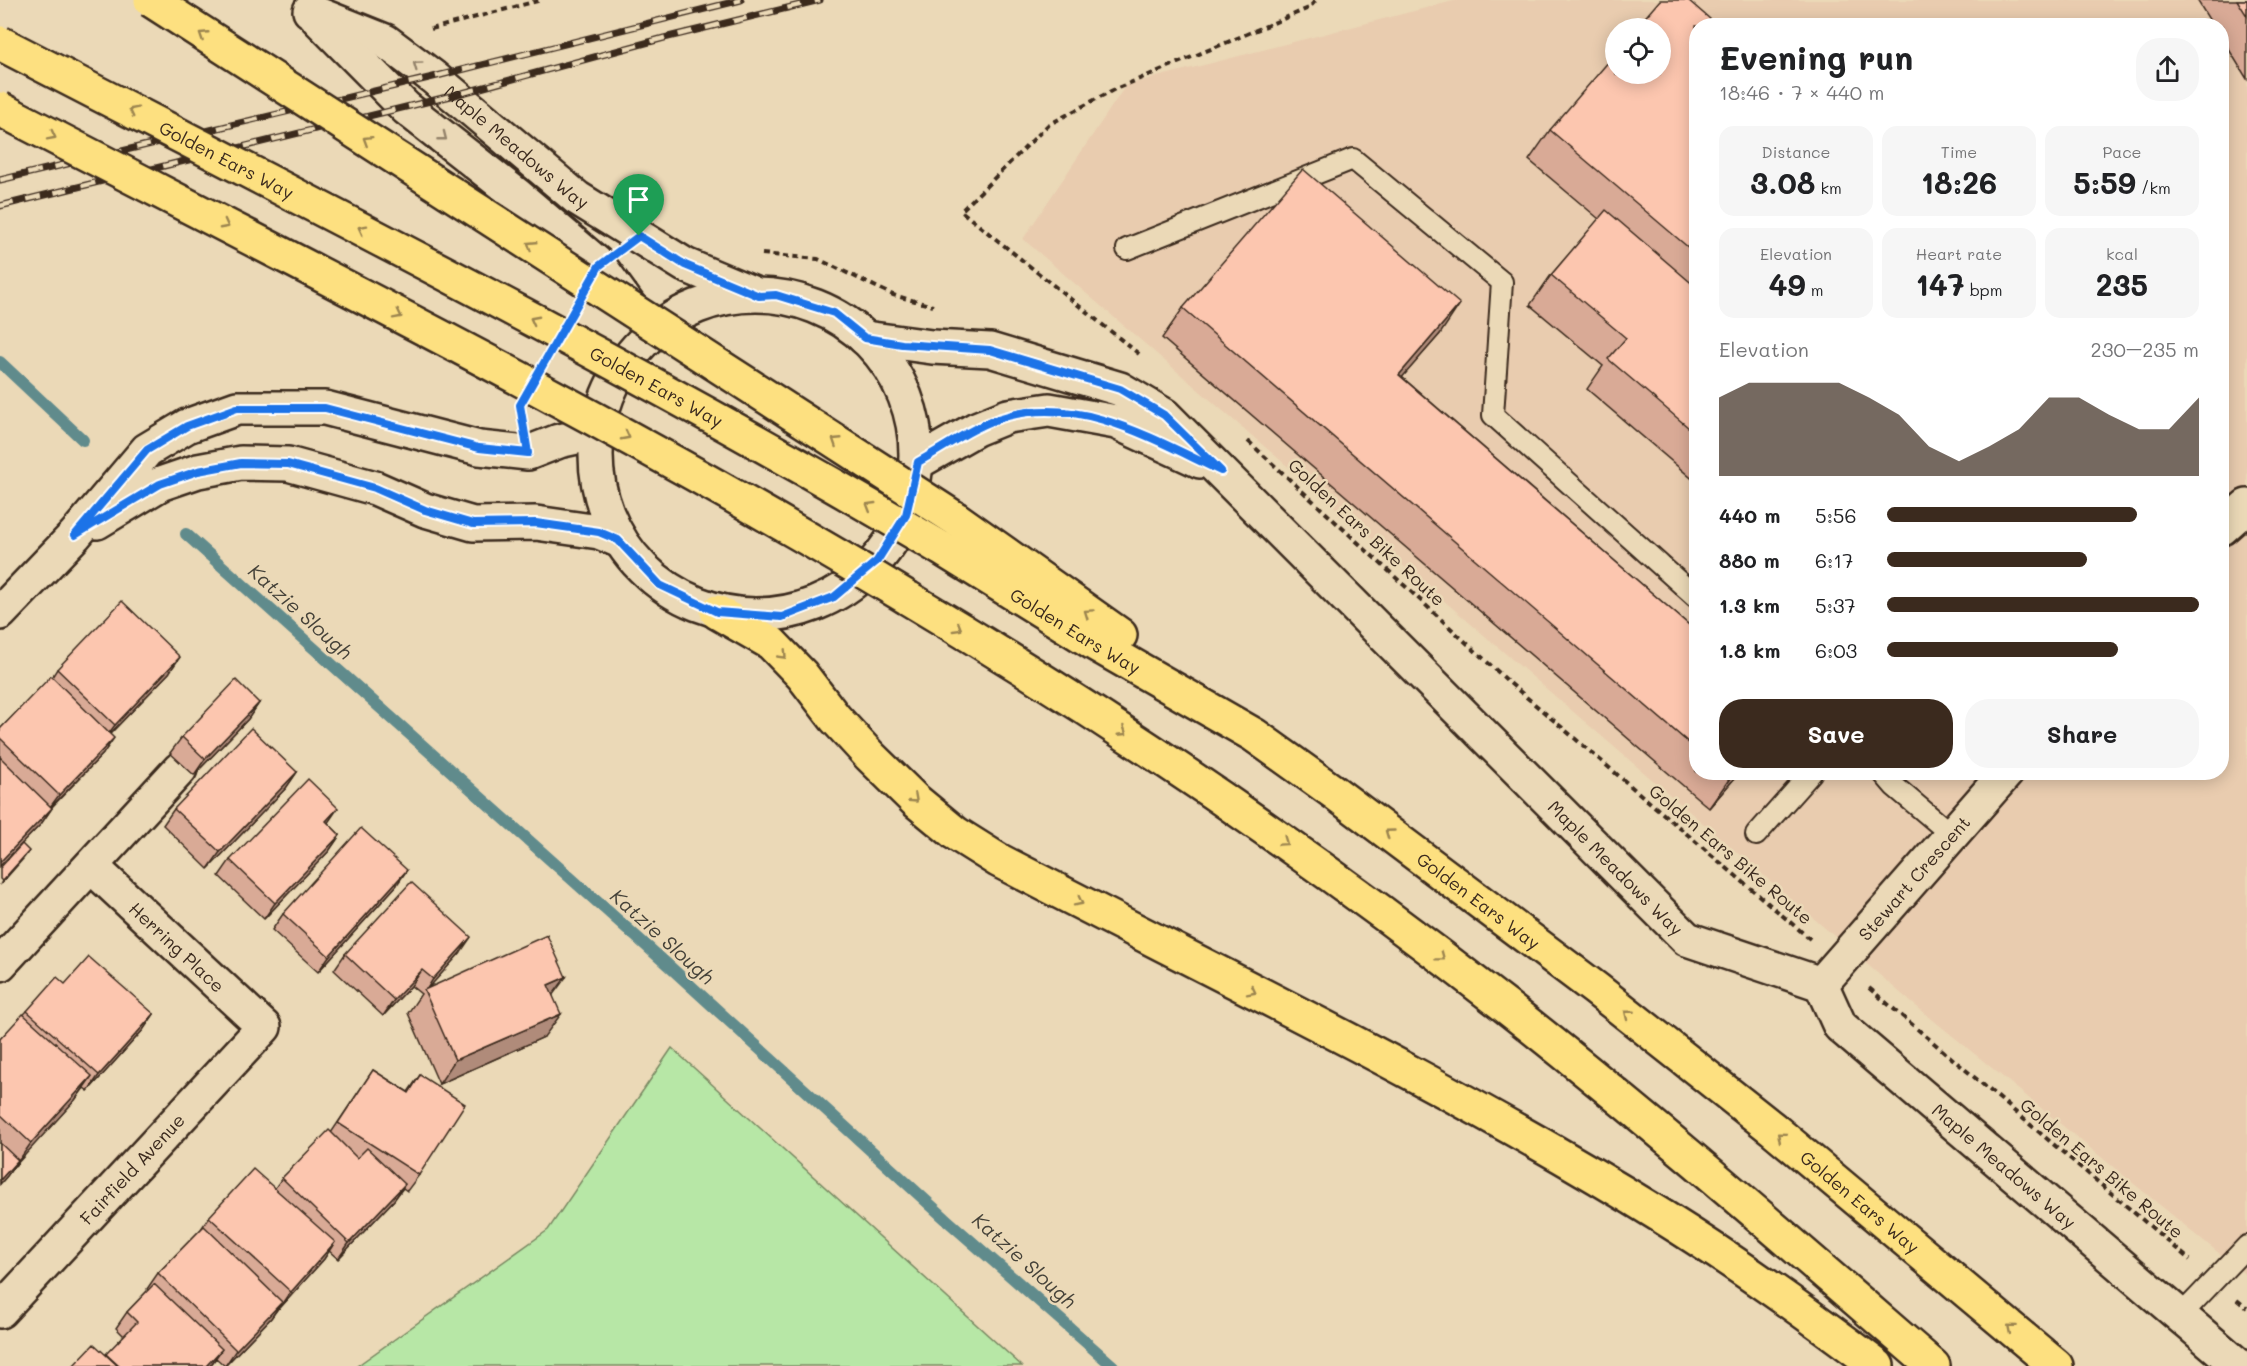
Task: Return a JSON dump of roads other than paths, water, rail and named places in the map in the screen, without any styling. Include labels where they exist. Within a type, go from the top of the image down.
[{"type":"highway","points":[[151,0],[956,519],[1109,627],[1254,735]]},
{"type":"highway","name":"Golden Ears Way","points":[[0,43],[422,260],[657,386],[858,499],[1098,645],[1254,735],[1422,857],[1596,989],[1773,1130],[2056,1366]]},
{"type":"highway","points":[[0,109],[516,376],[797,530],[984,643],[1125,733],[1375,907],[1505,1006],[1682,1150],[1933,1366]]},
{"type":"highway","points":[[717,612],[771,643],[802,675],[835,718],[870,756],[915,800],[955,833],[998,860],[1425,1080],[1554,1152],[1664,1218],[1766,1286],[1877,1366]]},
{"type":"main road","name":"Maple Meadows Way","points":[[303,5],[385,41],[433,77],[577,198],[685,265],[759,296]]},
{"type":"main road","name":"Maple Meadows Way","points":[[303,5],[406,108],[518,196],[599,266],[630,305],[646,337]]},
{"type":"main road","points":[[776,295],[834,313],[880,351],[909,404],[918,462],[906,515],[877,561],[834,597],[782,617],[717,612],[660,585],[618,540],[597,481],[591,434],[618,372],[657,324],[717,298],[759,296],[776,295]]},
{"type":"main road","name":"Maple Meadows Way","points":[[865,338],[902,344],[990,350],[1120,389],[1164,415],[1687,939],[1830,973],[1840,1026],[2239,1366]]},
{"type":"main road","points":[[0,613],[75,535],[147,450],[187,426],[237,408],[325,408],[479,448],[528,453],[559,441],[591,434]]},
{"type":"main road","name":"Maple Meadows Way","points":[[918,462],[976,429],[1008,416],[1049,410],[1116,422],[1221,471]]},
{"type":"main road","points":[[75,535],[160,484],[198,471],[241,463],[288,464],[334,476],[375,488],[425,510],[473,524],[536,523],[599,532],[618,540]]},
{"type":"main road","points":[[2229,522],[2247,506]]},
{"type":"main road","points":[[0,964],[180,769]]},
{"type":"main road","name":"Stewart Crescent","points":[[1830,973],[2000,780]]},
{"type":"main road","name":"Herring Place","points":[[91,866],[264,1027]]},
{"type":"main road","name":"Fairfield Avenue","points":[[0,1311],[264,1027]]},
{"type":"lane","points":[[1127,249],[1353,159],[1502,282],[1493,415],[1689,591]]},
{"type":"lane","points":[[1756,835],[1805,780]]},
{"type":"lane","points":[[1889,780],[1952,835]]},
{"type":"lane","points":[[2180,1316],[2247,1246]]},
{"type":"waterway","name":"Katzie Slough","points":[[0,362],[83,440]]},
{"type":"waterway","name":"Katzie Slough","points":[[186,534],[669,966],[948,1221],[1113,1366]]},
{"type":"railway","points":[[0,180],[433,77],[741,0]]},
{"type":"railway","points":[[0,206],[455,95],[664,38],[820,0]]}]
